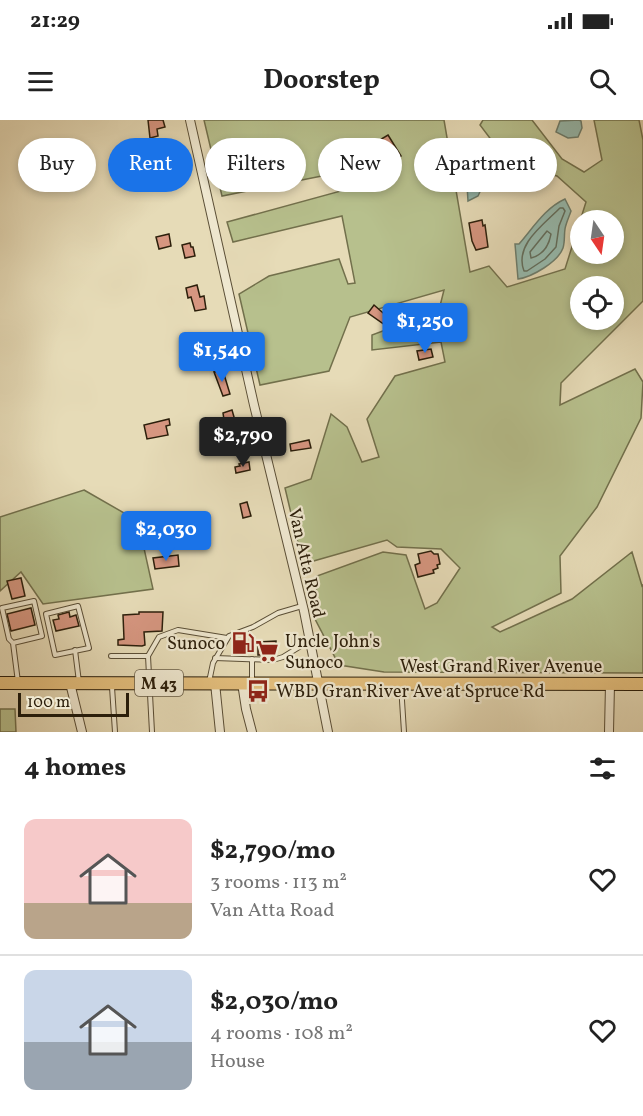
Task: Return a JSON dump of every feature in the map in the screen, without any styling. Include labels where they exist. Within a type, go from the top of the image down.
[{"type":"main road","name":"West Grand River Avenue","points":[[0,683],[643,684]]},
{"type":"street","name":"Van Atta Road","points":[[190,120],[254,405],[303,606],[328,732]]},
{"type":"street","points":[[75,683],[82,732]]},
{"type":"street","points":[[212,683],[220,732]]},
{"type":"street","points":[[247,683],[246,709],[252,732]]},
{"type":"street","points":[[609,732],[610,684]]},
{"type":"lane","points":[[13,643],[42,636],[34,601],[2,609],[9,639],[13,643],[18,683]]},
{"type":"lane","points":[[78,606],[89,648],[75,650],[55,655],[46,614],[78,606]]},
{"type":"lane","points":[[212,683],[215,658],[227,638],[278,614],[303,606]]},
{"type":"lane","points":[[152,732],[148,656],[159,636],[178,630],[227,638]]},
{"type":"lane","points":[[215,658],[273,660],[283,657],[310,641]]},
{"type":"lane","points":[[75,650],[75,683]]},
{"type":"lane","points":[[111,656],[148,656]]},
{"type":"lane","points":[[247,683],[252,659]]},
{"type":"lane","points":[[111,683],[114,732]]},
{"type":"lane","points":[[401,685],[404,732]]},
{"type":"green space","points":[[204,120],[444,120],[447,138],[414,138],[414,192],[456,192],[470,272],[489,266],[507,287],[565,269],[570,253],[570,264],[624,264],[624,210],[583,210],[586,202],[557,176],[557,152],[562,159],[584,172],[602,160],[594,120],[639,120],[643,140],[643,301],[624,320],[624,276],[570,276],[570,330],[614,330],[561,383],[560,405],[635,369],[643,382],[641,418],[597,507],[560,556],[561,593],[492,627],[500,632],[572,599],[632,552],[643,585],[643,673],[384,672],[339,665],[315,619],[317,576],[383,552],[406,555],[425,609],[437,603],[460,568],[441,549],[397,547],[387,540],[303,564],[285,488],[311,479],[331,414],[347,427],[362,462],[379,457],[367,419],[395,376],[445,362],[441,342],[372,350],[372,335],[439,310],[444,290],[350,317],[329,371],[260,385],[239,294],[269,276],[339,259],[348,284],[355,283],[342,216],[233,242],[227,222],[337,192],[402,192],[402,138],[318,138],[318,177],[306,179],[306,138],[208,138]]},
{"type":"green space","points":[[483,120],[532,120],[546,138],[490,138],[480,125]]},
{"type":"green space","points":[[221,192],[242,192],[222,196]]},
{"type":"green space","points":[[84,490],[138,521],[153,589],[43,604],[21,572],[0,591],[0,517]]},
{"type":"green space","points":[[0,709],[15,709],[16,732],[0,732]]},
{"type":"water","points":[[579,120],[582,128],[578,137],[568,138],[556,132],[560,121]]},
{"type":"water","points":[[467,192],[480,192],[478,196],[468,201]]},
{"type":"water","points":[[565,199],[570,210],[565,227],[564,246],[556,258],[544,268],[518,279],[515,244],[519,244],[540,219]]},
{"type":"building","points":[[148,120],[163,120],[165,127],[157,129],[158,136],[150,138]]},
{"type":"building","points":[[482,220],[483,226],[485,225],[488,247],[476,250],[469,223]]},
{"type":"building","points":[[169,234],[171,246],[159,249],[156,237]]},
{"type":"building","points":[[190,243],[195,256],[185,258],[182,245]]},
{"type":"building","points":[[197,285],[200,297],[204,296],[206,309],[195,311],[186,288]]},
{"type":"building","points":[[374,305],[390,319],[385,325],[368,313]]},
{"type":"building","points":[[215,339],[219,349],[207,351],[205,342]]},
{"type":"building","points":[[187,344],[189,354],[197,353],[199,360],[185,363],[181,346]]},
{"type":"building","points":[[431,349],[433,357],[419,360],[417,351]]},
{"type":"building","points":[[223,371],[230,394],[223,396],[214,372]]},
{"type":"building","points":[[232,410],[236,424],[225,426],[223,413]]},
{"type":"building","points":[[169,419],[170,425],[166,426],[168,435],[147,439],[144,425]]},
{"type":"building","points":[[309,440],[311,448],[291,451],[290,444]]},
{"type":"building","points":[[249,462],[250,470],[236,473],[235,467]]},
{"type":"building","points":[[247,502],[251,516],[243,518],[240,504]]},
{"type":"building","points":[[431,551],[438,554],[440,564],[437,565],[438,568],[433,570],[434,573],[418,577],[415,565],[420,563],[418,554]]},
{"type":"building","points":[[178,555],[179,566],[155,569],[153,558]]},
{"type":"building","points":[[21,578],[25,596],[12,599],[7,581]]},
{"type":"building","points":[[31,608],[35,625],[11,631],[7,614]]},
{"type":"building","points":[[69,612],[70,617],[76,615],[79,626],[56,631],[53,620],[59,619],[58,615]]},
{"type":"building","points":[[139,612],[163,612],[162,631],[144,632],[145,645],[142,646],[118,645],[118,640],[124,639],[123,615],[139,614]]},
{"type":"building","points":[[276,641],[276,655],[258,655],[258,642]]},
{"type":"place","name":"Sunoco","points":[[243,643]]},
{"type":"place","name":"Uncle John's Sunoco","points":[[267,651]]},
{"type":"place","name":"WBD Gran River Ave at Spruce Rd","points":[[258,691]]}]
